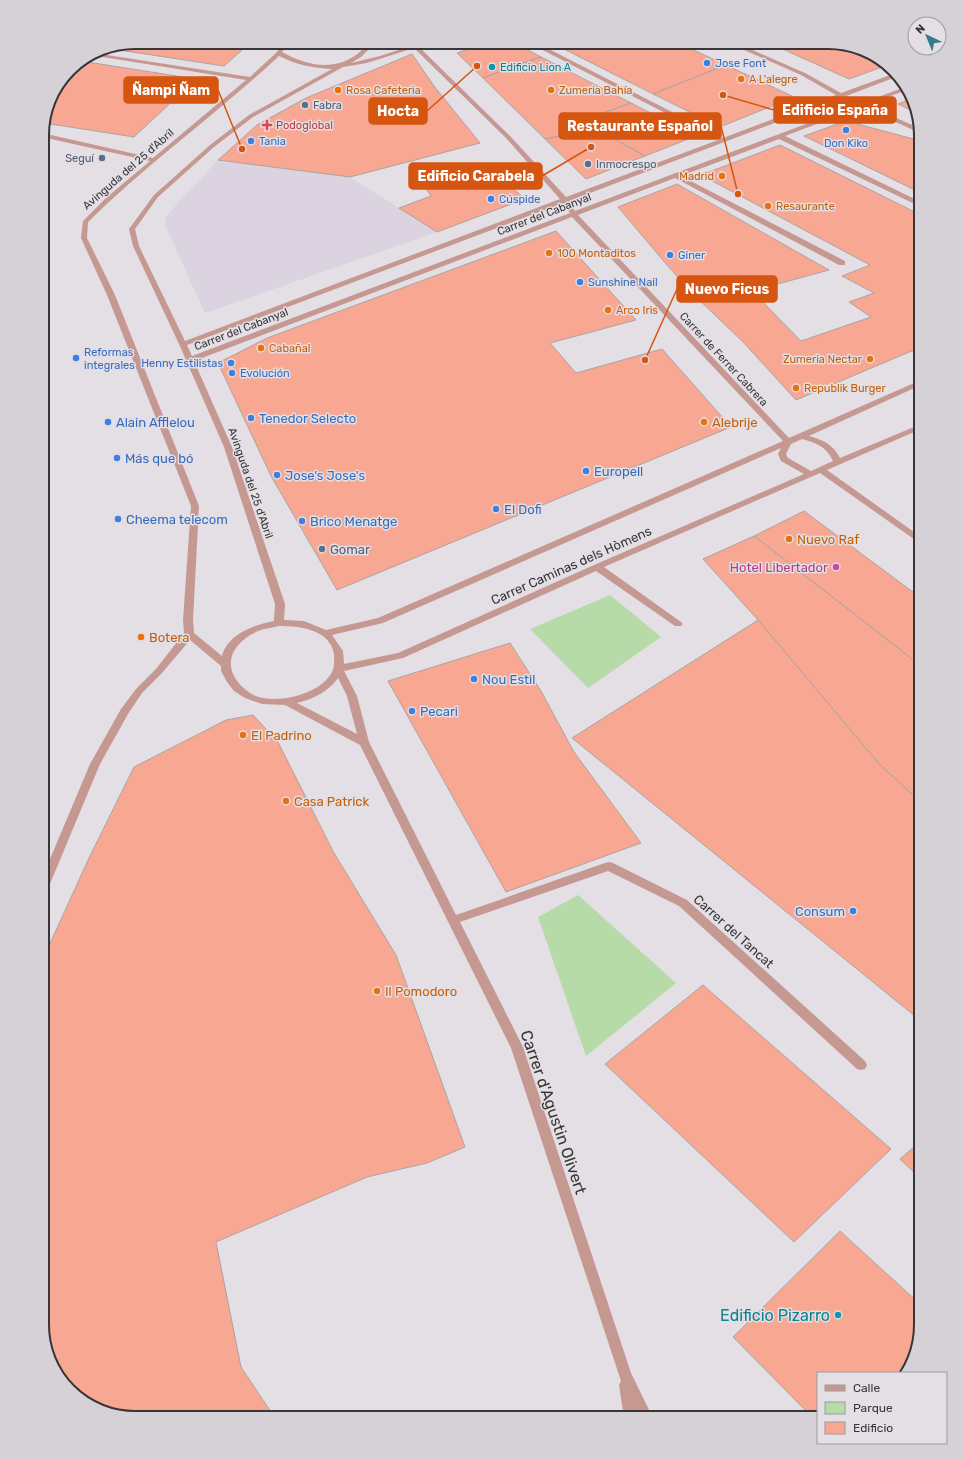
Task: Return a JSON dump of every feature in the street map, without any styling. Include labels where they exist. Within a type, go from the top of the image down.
[{"type":"street","name":"Avinguda del 25 d'Abril","points":[[189,634],[188,620],[195,506],[110,295],[84,238],[85,222],[108,199],[251,79],[279,54],[282,49]]},
{"type":"street","name":"Avinguda del 25 d'Abril","points":[[279,623],[280,604],[228,448],[183,344],[136,246],[132,229],[156,196],[217,142],[251,116],[344,65],[359,56],[364,49]]},
{"type":"street","points":[[279,54],[302,64],[320,66],[344,65],[368,61],[400,49]]},
{"type":"street","name":"Carrer de Ferrer Cabrera","points":[[418,49],[509,138],[565,200],[574,214],[788,442]]},
{"type":"street","points":[[544,49],[724,140]]},
{"type":"street","points":[[745,49],[803,74],[841,96],[913,128]]},
{"type":"street","points":[[103,56],[251,79]]},
{"type":"street","name":"Carrer del Cabanyal","points":[[183,344],[891,77]]},
{"type":"street","name":"Carrer del Cabanyal","points":[[189,360],[901,91]]},
{"type":"street","points":[[780,136],[914,202]]},
{"type":"street","points":[[49,137],[155,160]]},
{"type":"street","points":[[676,176],[842,263]]},
{"type":"street","name":"Carrer Caminas dels Hòmens","points":[[325,633],[380,621],[914,385]]},
{"type":"street","name":"Carrer Caminas dels Hòmens","points":[[338,670],[400,656],[596,567],[914,429]]},
{"type":"street","points":[[801,436],[824,444],[832,449],[838,463]]},
{"type":"street","points":[[788,442],[782,454],[784,459],[811,474]]},
{"type":"street","points":[[822,470],[914,536]]},
{"type":"street","points":[[596,567],[678,624]]},
{"type":"street","points":[[279,623],[296,623],[312,626],[325,633],[335,643],[340,656],[338,670],[333,678],[314,694],[288,702],[269,702],[251,698],[237,689],[228,678],[225,664],[226,654],[242,637],[253,630],[279,623]]},
{"type":"street","points":[[49,874],[95,764],[124,712],[139,691],[159,671],[189,634],[225,664]]},
{"type":"street","name":"Carrer d'Agustin Olivert","points":[[338,670],[352,696],[364,742],[517,1047],[625,1375]]},
{"type":"street","points":[[288,702],[364,742]]},
{"type":"street","name":"Carrer del Tancat","points":[[454,920],[609,866],[683,903],[861,1065]]},
{"type":"street","points":[[625,1375],[630,1411]]},
{"type":"street","points":[[625,1375],[643,1411]]},
{"type":"shaded area","points":[[218,160],[350,177],[437,232],[205,313],[165,225],[166,216]]},
{"type":"green space","points":[[610,595],[661,637],[588,688],[530,629]]},
{"type":"green space","points":[[578,895],[676,983],[586,1056],[538,917]]},
{"type":"building","points":[[136,49],[243,49],[224,66],[122,50]]},
{"type":"building","name":"Edificio Lion A","points":[[469,49],[526,49],[541,57],[483,78],[457,53]]},
{"type":"building","points":[[564,49],[691,49],[726,65],[653,94]]},
{"type":"building","points":[[783,49],[833,49],[850,52],[871,61],[881,68],[849,79]]},
{"type":"building","points":[[412,54],[434,86],[480,143],[350,177],[218,160],[257,125],[306,98]]},
{"type":"building","name":"Zumeria Bahía","points":[[541,57],[631,103],[581,121],[596,129],[545,139],[483,78]]},
{"type":"building","points":[[90,62],[196,79],[134,137],[50,124],[58,97],[70,78],[78,70]]},
{"type":"building","points":[[726,65],[794,97],[720,127],[653,94]]},
{"type":"building","points":[[906,101],[910,110],[898,104]]},
{"type":"building","points":[[631,103],[696,136],[645,156],[581,121]]},
{"type":"building","points":[[846,121],[914,139],[914,190],[804,136]]},
{"type":"building","points":[[596,129],[645,156],[586,179],[545,139]]},
{"type":"building","points":[[780,145],[914,212],[914,350],[796,400],[743,342],[692,293],[618,207],[677,184],[829,270],[752,291],[801,341],[871,317],[849,302],[874,293],[842,276],[870,265],[701,175]]},
{"type":"building","points":[[499,176],[525,199],[437,232],[399,208],[431,196],[425,187]]},
{"type":"building","points":[[556,231],[636,320],[550,343],[576,373],[662,349],[731,427],[337,590],[271,476],[218,363],[267,338]]},
{"type":"building","name":"Hotel Libertador","points":[[804,511],[914,593],[914,661],[754,536]]},
{"type":"building","points":[[754,536],[914,661],[914,796],[880,765],[758,620],[703,559]]},
{"type":"building","name":"Consum","points":[[758,620],[880,765],[914,796],[914,1015],[572,738]]},
{"type":"building","points":[[510,643],[541,691],[574,752],[641,843],[506,892],[388,681]]},
{"type":"building","points":[[253,715],[278,742],[334,853],[396,955],[465,1147],[427,1163],[367,1177],[216,1242],[241,1367],[270,1411],[130,1411],[97,1402],[78,1390],[61,1368],[52,1347],[50,1336],[49,946],[89,858],[134,767],[226,720]]},
{"type":"building","points":[[703,985],[891,1149],[794,1242],[605,1064]]},
{"type":"building","points":[[914,1147],[914,1172],[900,1159]]},
{"type":"building","name":"Edificio Pizarro","points":[[840,1231],[914,1299],[914,1324],[911,1347],[899,1372],[817,1372],[817,1411],[806,1411],[733,1337]]},
{"type":"place","name":"Jose Font","points":[[707,63]]},
{"type":"place","name":"Hocta","points":[[477,66]]},
{"type":"place","name":"Edificio Lion A","points":[[492,67]]},
{"type":"place","name":"A L'alegre","points":[[741,79]]},
{"type":"place","name":"Rosa Cafeteria","points":[[338,90]]},
{"type":"place","name":"Zumeria Bahía","points":[[551,90]]},
{"type":"place","name":"Edificio España","points":[[723,95]]},
{"type":"place","name":"Fabra","points":[[305,105]]},
{"type":"place","name":"Podoglobal","points":[[267,125]]},
{"type":"place","name":"Don Kiko","points":[[846,130]]},
{"type":"place","name":"Tania","points":[[251,141]]},
{"type":"place","name":"Edificio Carabela","points":[[591,147]]},
{"type":"place","name":"Ñampi Ñam","points":[[242,149]]},
{"type":"place","name":"Seguí","points":[[102,158]]},
{"type":"place","name":"Inmocrespo","points":[[588,164]]},
{"type":"place","name":"Madrid","points":[[722,176]]},
{"type":"place","name":"Restaurante Español","points":[[738,194]]},
{"type":"place","name":"Cúspide","points":[[491,199]]},
{"type":"place","name":"Resaurante","points":[[768,206]]},
{"type":"place","name":"100 Montaditos","points":[[549,253]]},
{"type":"place","name":"Giner","points":[[670,255]]},
{"type":"place","name":"Sunshine Nail","points":[[580,282]]},
{"type":"place","name":"Arco Iris","points":[[608,310]]},
{"type":"place","name":"Cabañal","points":[[261,348]]},
{"type":"place","name":"Reformas integrales","points":[[76,358]]},
{"type":"place","name":"Zumeria Nectar","points":[[870,359]]},
{"type":"place","name":"Nuevo Ficus","points":[[645,360]]},
{"type":"place","name":"Henny Estilistas","points":[[231,363]]},
{"type":"place","name":"Evolución","points":[[232,373]]},
{"type":"place","name":"Republik Burger","points":[[796,388]]},
{"type":"place","name":"Tenedor Selecto","points":[[251,418]]},
{"type":"place","name":"Alain Afflelou","points":[[108,422]]},
{"type":"place","name":"Alebrije","points":[[704,422]]},
{"type":"place","name":"Más que bó","points":[[117,458]]},
{"type":"place","name":"Europell","points":[[586,471]]},
{"type":"place","name":"Jose's Jose's","points":[[277,475]]},
{"type":"place","name":"El Dofi","points":[[496,509]]},
{"type":"place","name":"Cheema telecom","points":[[118,519]]},
{"type":"place","name":"Brico Menatge","points":[[302,521]]},
{"type":"place","name":"Nuevo Raf","points":[[789,539]]},
{"type":"place","name":"Gomar","points":[[322,549]]},
{"type":"place","name":"Hotel Libertador","points":[[836,567]]},
{"type":"place","name":"Botera","points":[[141,637]]},
{"type":"place","name":"Nou Estil","points":[[474,679]]},
{"type":"place","name":"Pecari","points":[[412,711]]},
{"type":"place","name":"El Padrino","points":[[243,735]]},
{"type":"place","name":"Casa Patrick","points":[[286,801]]},
{"type":"place","name":"Consum","points":[[853,911]]},
{"type":"place","name":"Il Pomodoro","points":[[377,991]]},
{"type":"place","name":"Edificio Pizarro","points":[[838,1315]]}]
